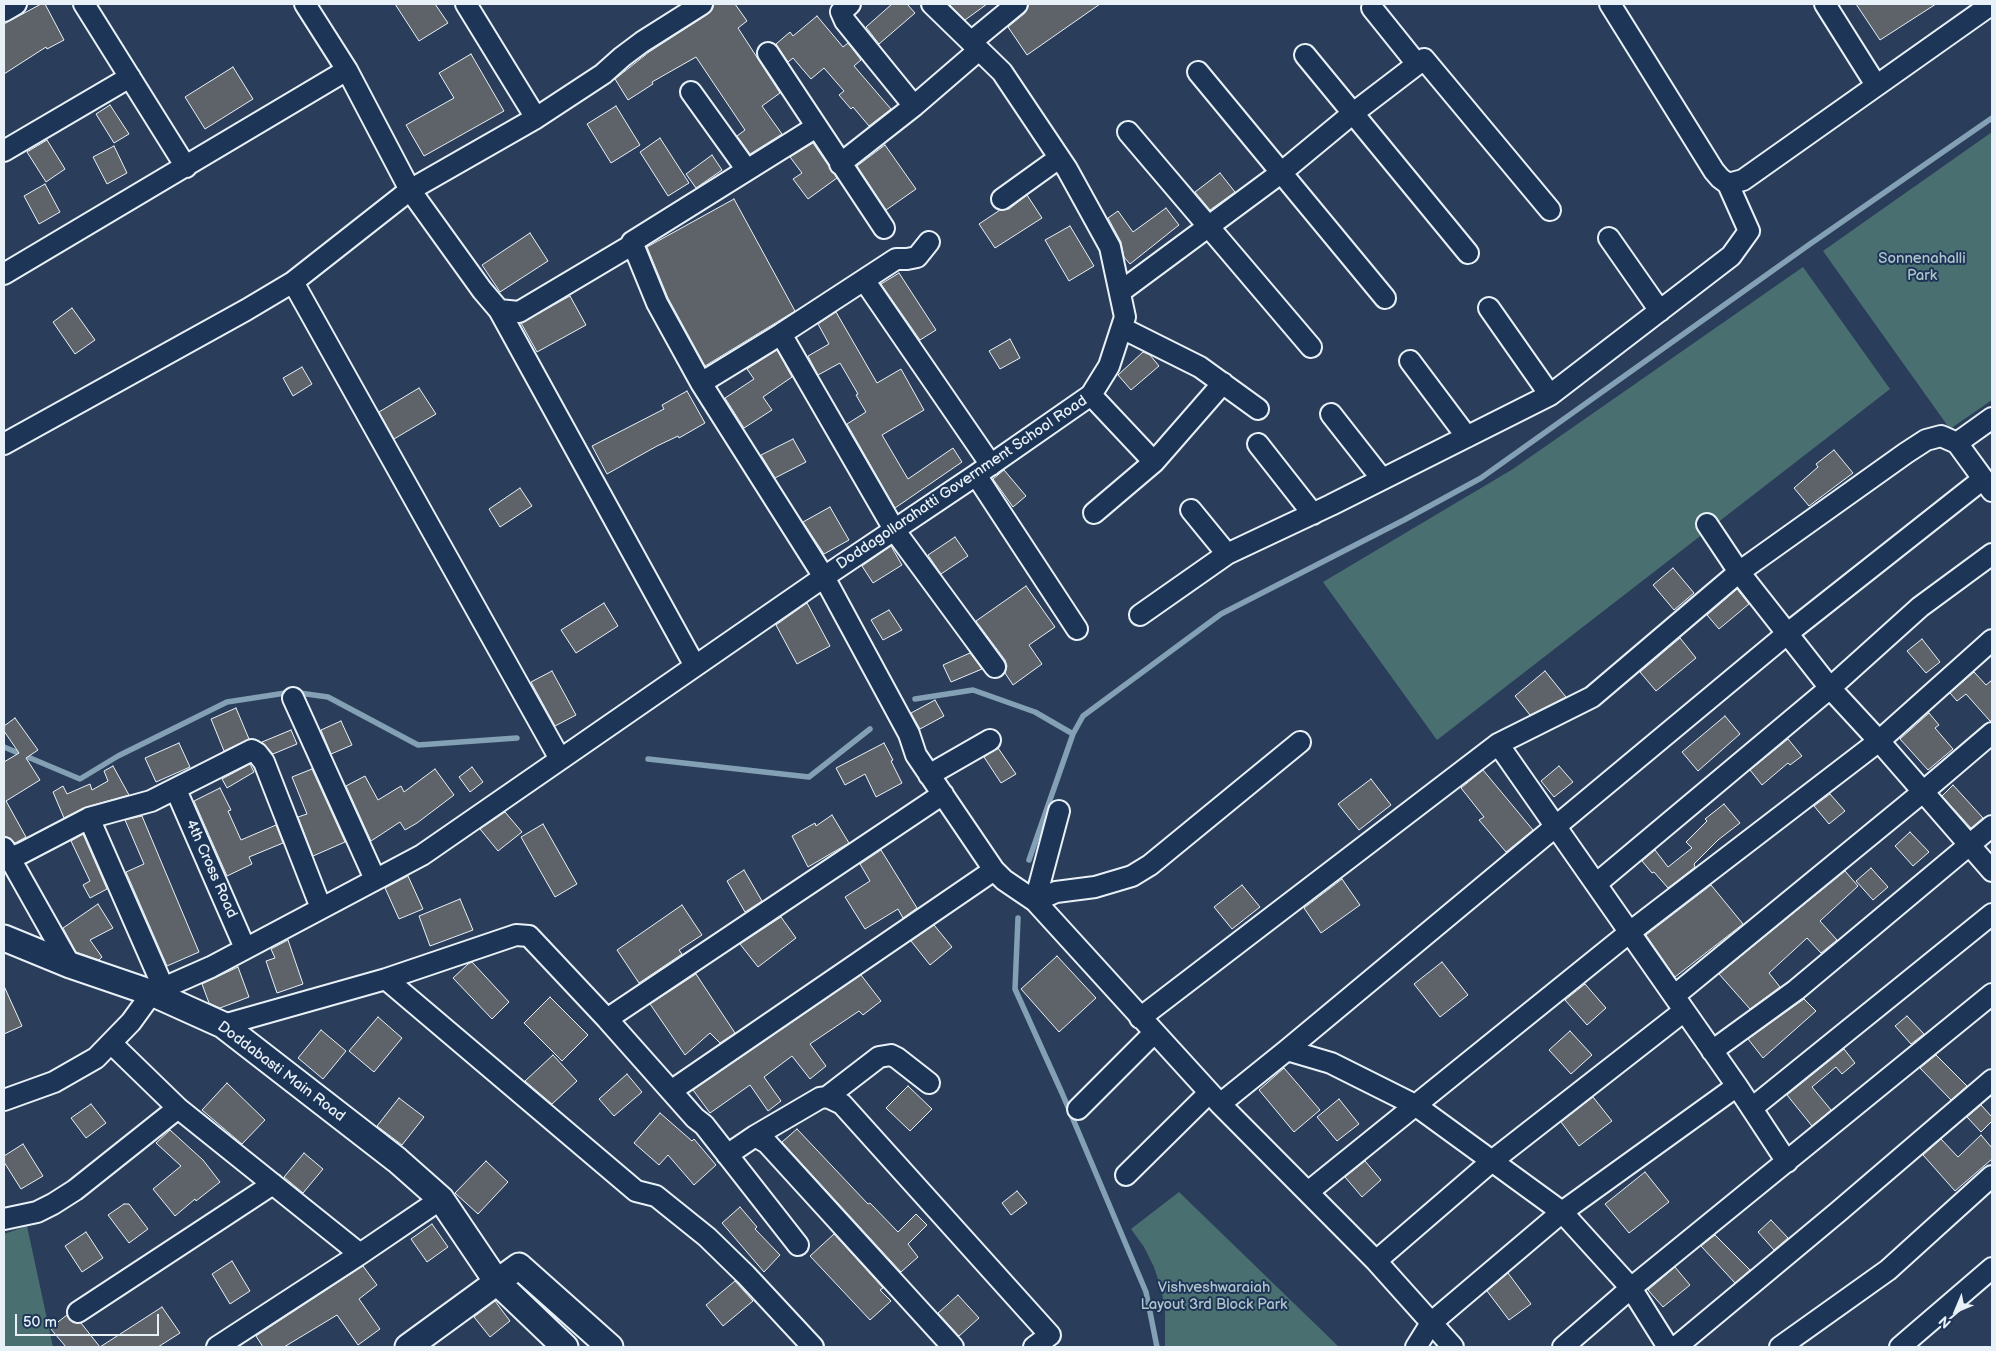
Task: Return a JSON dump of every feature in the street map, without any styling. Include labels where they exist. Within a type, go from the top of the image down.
[{"type":"street","points":[[4,11],[16,4]]},
{"type":"street","points":[[84,4],[186,167]]},
{"type":"street","points":[[305,4],[346,70],[410,190],[482,290],[499,310],[695,666]]},
{"type":"street","points":[[466,4],[536,118]]},
{"type":"street","points":[[4,444],[293,282],[410,190],[536,118],[603,74],[622,56],[642,42],[702,4]]},
{"type":"street","points":[[831,4],[848,12],[914,106]]},
{"type":"street","name":"Doddagollarahatti Government School Road","points":[[158,991],[211,967],[422,855],[695,666],[984,470],[1091,394],[1109,366],[1125,317],[1110,247],[1059,158],[1002,72],[932,4]]},
{"type":"street","points":[[840,164],[914,106],[1017,4]]},
{"type":"street","points":[[1140,615],[1227,554],[1382,480],[1550,395],[1731,256],[1749,231],[1728,184],[1714,171],[1610,4]]},
{"type":"street","points":[[1824,4],[1876,85]]},
{"type":"street","points":[[1728,184],[1743,180],[1992,4]]},
{"type":"street","points":[[1372,8],[1417,64]]},
{"type":"street","points":[[768,53],[884,228]]},
{"type":"street","points":[[1305,55],[1468,253]]},
{"type":"street","points":[[1120,292],[1282,172],[1424,58],[1550,210]]},
{"type":"street","points":[[4,274],[346,70]]},
{"type":"street","points":[[1198,72],[1385,298]]},
{"type":"street","points":[[4,151],[130,77]]},
{"type":"street","points":[[691,92],[747,170]]},
{"type":"street","points":[[499,310],[519,312],[630,246],[632,242],[816,127]]},
{"type":"street","points":[[1128,132],[1311,347]]},
{"type":"street","points":[[1002,199],[1059,158]]},
{"type":"street","points":[[1609,238],[1660,311]]},
{"type":"street","points":[[632,242],[657,302],[701,383],[824,578],[905,726],[916,755],[994,870],[1004,880],[1035,901],[1214,1099],[1376,1261],[1452,1347]]},
{"type":"street","points":[[701,383],[781,334],[896,259],[907,260],[917,257],[929,242]]},
{"type":"street","points":[[864,280],[984,470],[1077,630]]},
{"type":"street","points":[[293,282],[560,759]]},
{"type":"street","points":[[1489,308],[1550,395]]},
{"type":"street","points":[[1122,328],[1200,368],[1258,409]]},
{"type":"street","points":[[781,334],[895,531],[994,667]]},
{"type":"street","points":[[1410,362],[1467,437]]},
{"type":"street","points":[[1094,513],[1154,462],[1222,383]]},
{"type":"street","points":[[1091,394],[1154,462]]},
{"type":"street","points":[[1331,414],[1382,480]]},
{"type":"street","points":[[1957,443],[1992,418]]},
{"type":"street","points":[[1126,1175],[1214,1099],[1287,1050],[1788,633],[1987,485],[1957,443],[1941,436],[1926,440],[1739,572],[1592,697],[1498,744],[1140,1018]]},
{"type":"street","points":[[1258,444],[1312,514]]},
{"type":"street","points":[[1191,510],[1227,554]]},
{"type":"street","points":[[1706,524],[1739,572],[1830,688],[1879,741],[1992,871]]},
{"type":"street","points":[[1596,884],[1830,688],[1920,607],[1992,554]]},
{"type":"street","points":[[1308,1192],[1630,932],[1879,741],[1992,640]]},
{"type":"street","points":[[293,698],[375,879]]},
{"type":"street","points":[[1376,1261],[1679,1004],[1992,733]]},
{"type":"street","points":[[930,775],[990,740]]},
{"type":"street","points":[[1035,901],[1056,892],[1095,887],[1132,876],[1150,865],[1300,742]]},
{"type":"street","points":[[1498,744],[1737,1086],[1787,1162]]},
{"type":"street","points":[[70,965],[6,855],[89,818],[151,802],[252,750],[264,762],[321,908]]},
{"type":"street","name":"4th Cross Road","points":[[176,790],[245,948]]},
{"type":"street","points":[[608,1019],[943,794]]},
{"type":"street","points":[[1035,901],[1059,811]]},
{"type":"street","points":[[4,1100],[54,1082],[96,1058],[158,991],[89,818]]},
{"type":"street","points":[[1712,1051],[1796,990],[1992,826]]},
{"type":"street","points":[[670,1091],[994,870]]},
{"type":"street","points":[[1752,1108],[1992,914]]},
{"type":"street","points":[[223,1025],[386,979],[516,935],[529,936],[608,1019],[670,1091],[704,1125],[798,1245]]},
{"type":"street","name":"Doddabasti Main Road","points":[[4,938],[70,965],[158,991],[223,1025],[397,1160],[441,1198],[497,1282],[565,1347]]},
{"type":"street","points":[[386,979],[636,1191],[656,1196],[707,1237],[746,1275],[812,1347]]},
{"type":"street","points":[[1563,1347],[1631,1288],[1992,994]]},
{"type":"street","points":[[1078,1109],[1154,1033]]},
{"type":"street","points":[[110,1043],[178,1108],[360,1254]]},
{"type":"street","points":[[1287,1050],[1331,1063],[1415,1105],[1562,1212],[1631,1288],[1668,1347]]},
{"type":"street","points":[[727,1155],[755,1136],[820,1098],[827,1097],[880,1057],[891,1055],[897,1058],[928,1083]]},
{"type":"street","points":[[1676,1347],[1992,1080]]},
{"type":"street","points":[[1416,1347],[1431,1323],[1562,1212],[1737,1086]]},
{"type":"street","points":[[827,1097],[842,1104],[1050,1335],[1034,1347]]},
{"type":"street","points":[[4,1219],[37,1212],[68,1195],[178,1108]]},
{"type":"street","points":[[755,1136],[767,1143],[953,1347]]},
{"type":"street","points":[[1780,1347],[1888,1270],[1992,1176]]},
{"type":"street","points":[[78,1312],[273,1184]]},
{"type":"street","points":[[217,1347],[360,1254],[441,1198]]},
{"type":"street","points":[[466,1237],[519,1266],[610,1347]]},
{"type":"street","points":[[408,1347],[519,1266]]},
{"type":"street","points":[[1900,1347],[1992,1268]]},
{"type":"green space","name":"Sonnenahalli Park","points":[[1992,132],[1992,400],[1950,429],[1823,251]]},
{"type":"green space","points":[[1803,267],[1890,389],[1437,740],[1323,582],[1513,469]]},
{"type":"green space","name":"Vishveshwaraiah Layout 3rd Block Park","points":[[1179,1192],[1339,1347],[1165,1347],[1165,1310],[1161,1288],[1154,1267],[1144,1247],[1131,1229]]},
{"type":"green space","points":[[27,1226],[53,1347],[4,1347],[4,1234]]},
{"type":"building","points":[[41,4],[45,4],[64,40],[47,49],[46,47],[4,74],[4,24]]},
{"type":"building","points":[[395,4],[435,4],[448,23],[419,41]]},
{"type":"building","points":[[714,4],[735,4],[747,21],[738,28],[780,93],[762,106],[782,134],[750,154],[737,136],[745,130],[696,57],[652,82],[653,84],[628,100],[615,79],[649,52],[708,14]]},
{"type":"building","points":[[892,4],[907,4],[915,13],[879,44],[866,27]]},
{"type":"building","points":[[949,4],[987,4],[965,20]]},
{"type":"building","points":[[1029,4],[1100,4],[1027,55],[1008,27],[1025,13]]},
{"type":"building","points":[[1856,4],[1936,4],[1880,40]]},
{"type":"building","points":[[817,16],[843,47],[848,43],[861,60],[854,66],[891,109],[869,126],[853,107],[851,109],[839,95],[844,91],[824,68],[811,79],[793,58],[788,62],[776,44],[790,32],[793,36]]},
{"type":"building","points":[[471,54],[504,111],[424,156],[406,125],[454,98],[439,73]]},
{"type":"building","points":[[233,67],[253,99],[205,129],[185,97]]},
{"type":"building","points":[[110,105],[129,134],[114,143],[96,114]]},
{"type":"building","points":[[616,106],[640,145],[611,163],[587,124]]},
{"type":"building","points":[[660,138],[689,183],[668,196],[640,152]]},
{"type":"building","points":[[47,140],[65,169],[46,182],[27,152]]},
{"type":"building","points":[[813,143],[837,178],[808,199],[793,179],[802,173],[790,157]]},
{"type":"building","points":[[885,145],[916,189],[886,210],[857,166]]},
{"type":"building","points":[[114,146],[127,173],[107,184],[93,157]]},
{"type":"building","points":[[712,155],[722,170],[696,188],[686,174]]},
{"type":"building","points":[[1220,173],[1235,192],[1210,210],[1195,192]]},
{"type":"building","points":[[45,184],[60,212],[39,224],[24,196]]},
{"type":"building","points":[[1027,195],[1042,218],[995,248],[979,224],[1000,210],[1009,209]]},
{"type":"building","points":[[734,199],[795,311],[705,366],[668,298],[647,247]]},
{"type":"building","points":[[1166,208],[1179,225],[1130,264],[1124,257],[1121,242],[1108,218],[1118,211],[1133,232]]},
{"type":"building","points":[[1070,226],[1094,266],[1069,281],[1045,240]]},
{"type":"building","points":[[530,233],[548,261],[500,292],[482,265]]},
{"type":"building","points":[[899,273],[936,330],[920,340],[881,284]]},
{"type":"building","points":[[570,296],[586,325],[537,352],[521,323]]},
{"type":"building","points":[[72,308],[95,340],[75,354],[53,322]]},
{"type":"building","points":[[836,312],[877,383],[901,369],[924,410],[882,435],[908,479],[953,448],[962,462],[895,508],[847,424],[866,412],[856,395],[858,394],[840,363],[818,375],[808,356],[829,344],[818,324]]},
{"type":"building","points":[[1010,339],[1020,358],[1000,369],[989,351]]},
{"type":"building","points":[[777,350],[792,377],[763,397],[772,410],[744,428],[725,398],[754,379],[747,369]]},
{"type":"building","points":[[1143,352],[1150,355],[1159,366],[1131,390],[1118,375]]},
{"type":"building","points":[[302,367],[312,384],[293,396],[283,378]]},
{"type":"building","points":[[419,388],[436,414],[394,439],[379,412]]},
{"type":"building","points":[[687,391],[705,423],[679,438],[678,436],[657,446],[607,474],[592,446],[664,409],[662,405]]},
{"type":"building","points":[[793,439],[806,462],[775,478],[761,455]]},
{"type":"building","points":[[1834,450],[1853,473],[1809,506],[1794,488],[1818,467],[1816,464]]},
{"type":"building","points":[[1004,470],[1026,496],[1013,507],[993,479]]},
{"type":"building","points":[[520,488],[532,506],[500,527],[489,509]]},
{"type":"building","points":[[830,507],[849,540],[824,554],[803,522]]},
{"type":"building","points":[[955,537],[968,556],[941,574],[928,555]]},
{"type":"building","points":[[891,546],[902,565],[873,583],[862,566]]},
{"type":"building","points":[[1673,568],[1694,593],[1674,610],[1653,585]]},
{"type":"building","points":[[1026,586],[1055,627],[1029,645],[1042,664],[1013,685],[1005,673],[1007,666],[1005,660],[976,621]]},
{"type":"building","points":[[1737,589],[1749,604],[1719,629],[1707,615]]},
{"type":"building","points":[[604,603],[618,626],[576,653],[561,630]]},
{"type":"building","points":[[807,603],[830,646],[797,664],[776,625]]},
{"type":"building","points":[[889,610],[902,630],[883,640],[871,620]]},
{"type":"building","points":[[1680,638],[1696,658],[1656,691],[1640,672]]},
{"type":"building","points":[[1922,639],[1940,662],[1926,673],[1907,651]]},
{"type":"building","points":[[970,653],[982,669],[951,682],[943,665]]},
{"type":"building","points":[[552,671],[576,715],[555,726],[531,682]]},
{"type":"building","points":[[1545,671],[1566,697],[1530,715],[1515,696]]},
{"type":"building","points":[[1974,672],[1986,685],[1992,680],[1992,721],[1966,694],[1957,701],[1950,693]]},
{"type":"building","points":[[935,700],[944,716],[920,729],[911,713]]},
{"type":"building","points":[[236,708],[249,739],[224,751],[211,719]]},
{"type":"building","points":[[1929,713],[1939,725],[1935,728],[1953,749],[1928,770],[1900,739]]},
{"type":"building","points":[[1725,716],[1740,734],[1698,771],[1682,752]]},
{"type":"building","points":[[15,718],[38,750],[26,758],[40,780],[6,801],[26,837],[15,843],[10,838],[4,836],[4,762],[19,753],[4,731],[4,726]]},
{"type":"building","points":[[341,721],[352,745],[331,754],[321,730]]},
{"type":"building","points":[[291,730],[297,744],[273,754],[262,742]]},
{"type":"building","points":[[1788,739],[1802,756],[1790,765],[1788,763],[1762,785],[1750,770]]},
{"type":"building","points":[[179,743],[190,767],[156,782],[145,758]]},
{"type":"building","points":[[884,743],[902,783],[876,797],[865,774],[845,785],[836,768]]},
{"type":"building","points":[[998,748],[1016,774],[1001,783],[984,757]]},
{"type":"building","points":[[250,764],[254,772],[227,788],[222,779]]},
{"type":"building","points":[[113,766],[129,795],[86,807],[64,818],[53,792],[63,786],[67,794],[90,784],[92,790],[108,781],[104,771]]},
{"type":"building","points":[[1559,766],[1573,782],[1554,797],[1541,781]]},
{"type":"building","points":[[472,767],[483,782],[470,792],[459,777]]},
{"type":"building","points":[[312,769],[345,842],[313,856],[298,817],[307,814],[292,777]]},
{"type":"building","points":[[435,769],[454,795],[405,830],[400,822],[371,841],[346,786],[365,776],[378,800],[401,786],[404,792]]},
{"type":"building","points":[[1483,770],[1533,830],[1506,852],[1479,820],[1484,817],[1461,788]]},
{"type":"building","points":[[1371,779],[1391,805],[1359,830],[1338,804]]},
{"type":"building","points":[[1953,785],[1983,818],[1971,828],[1942,796]]},
{"type":"building","points":[[220,788],[231,810],[228,811],[241,840],[276,825],[283,843],[249,857],[252,864],[227,876],[194,801]]},
{"type":"building","points":[[1830,794],[1845,811],[1829,824],[1814,806]]},
{"type":"building","points":[[1724,804],[1740,823],[1718,840],[1694,864],[1695,867],[1668,888],[1642,861],[1655,850],[1668,867],[1692,848],[1686,842],[1707,821],[1705,819]]},
{"type":"building","points":[[505,812],[522,832],[498,851],[480,829]]},
{"type":"building","points":[[832,815],[849,843],[808,867],[792,836],[815,823],[816,826]]},
{"type":"building","points":[[142,816],[199,952],[167,966],[126,872],[144,864],[125,820]]},
{"type":"building","points":[[543,824],[577,884],[555,897],[521,837]]},
{"type":"building","points":[[1910,832],[1929,852],[1913,866],[1895,846]]},
{"type":"building","points":[[83,834],[107,889],[90,898],[83,885],[90,881],[71,841]]},
{"type":"building","points":[[881,850],[917,908],[903,918],[898,909],[865,929],[845,897],[870,881],[860,864]]},
{"type":"building","points":[[1871,868],[1888,887],[1873,900],[1856,881]]},
{"type":"building","points":[[744,870],[762,901],[745,912],[727,881]]},
{"type":"building","points":[[1845,871],[1858,886],[1820,921],[1837,940],[1821,953],[1807,938],[1769,973],[1780,987],[1750,1009],[1719,974]]},
{"type":"building","points":[[408,876],[423,909],[399,919],[385,888]]},
{"type":"building","points":[[1342,879],[1360,905],[1321,933],[1304,908]]},
{"type":"building","points":[[1242,885],[1260,907],[1232,929],[1214,907]]},
{"type":"building","points":[[1711,885],[1743,924],[1675,977],[1646,935]]},
{"type":"building","points":[[460,899],[473,930],[430,946],[419,916]]},
{"type":"building","points":[[98,904],[113,928],[90,940],[102,957],[99,960],[76,952],[63,928]]},
{"type":"building","points":[[682,905],[702,935],[679,950],[682,954],[639,983],[617,950]]},
{"type":"building","points":[[781,917],[796,938],[758,967],[740,944]]},
{"type":"building","points":[[934,925],[952,947],[930,965],[911,941]]},
{"type":"building","points":[[288,940],[303,984],[277,993],[266,961],[275,958],[271,949]]},
{"type":"building","points":[[1057,956],[1096,998],[1059,1032],[1021,989]]},
{"type":"building","points":[[472,962],[509,1002],[492,1019],[453,978]]},
{"type":"building","points":[[1442,962],[1468,995],[1440,1017],[1414,984]]},
{"type":"building","points":[[238,967],[249,997],[220,1008],[209,1003],[202,984]]},
{"type":"building","points":[[696,974],[735,1033],[720,1043],[710,1033],[685,1055],[650,1004]]},
{"type":"building","points":[[861,975],[881,1001],[863,1015],[859,1011],[810,1044],[826,1066],[810,1079],[792,1056],[764,1077],[781,1101],[768,1111],[750,1085],[710,1113],[693,1090]]},
{"type":"building","points":[[1585,984],[1606,1008],[1587,1025],[1565,1000]]},
{"type":"building","points":[[4,986],[22,1026],[4,1034]]},
{"type":"building","points":[[550,997],[588,1035],[562,1061],[524,1023]]},
{"type":"building","points":[[1804,999],[1816,1011],[1763,1058],[1748,1039]]},
{"type":"building","points":[[1907,1016],[1924,1034],[1911,1044],[1895,1026]]},
{"type":"building","points":[[378,1017],[402,1038],[374,1072],[349,1051]]},
{"type":"building","points":[[321,1030],[346,1051],[323,1079],[298,1058]]},
{"type":"building","points":[[1570,1031],[1592,1055],[1571,1074],[1549,1050]]},
{"type":"building","points":[[1844,1049],[1855,1063],[1842,1074],[1836,1067],[1812,1087],[1831,1110],[1812,1126],[1787,1095]]},
{"type":"building","points":[[553,1055],[577,1081],[552,1104],[525,1081]]},
{"type":"building","points":[[1936,1055],[1967,1086],[1951,1100],[1920,1068]]},
{"type":"building","points":[[1284,1068],[1320,1110],[1294,1132],[1259,1090]]},
{"type":"building","points":[[627,1074],[642,1092],[614,1116],[599,1099]]},
{"type":"building","points":[[227,1083],[265,1120],[242,1144],[202,1110]]},
{"type":"building","points":[[908,1086],[932,1109],[910,1131],[886,1108]]},
{"type":"building","points":[[1593,1097],[1612,1121],[1579,1146],[1561,1122]]},
{"type":"building","points":[[399,1098],[424,1117],[402,1145],[377,1126]]},
{"type":"building","points":[[1339,1099],[1359,1124],[1337,1141],[1317,1117]]},
{"type":"building","points":[[91,1104],[106,1123],[86,1138],[71,1118]]},
{"type":"building","points":[[1981,1105],[1992,1117],[1992,1121],[1981,1132],[1967,1117]]},
{"type":"building","points":[[660,1113],[692,1141],[694,1139],[716,1165],[694,1185],[668,1155],[659,1165],[634,1143]]},
{"type":"building","points":[[797,1129],[868,1204],[870,1203],[898,1232],[916,1214],[927,1225],[908,1244],[918,1257],[901,1272],[782,1142]]},
{"type":"building","points":[[170,1130],[203,1160],[220,1182],[196,1201],[195,1199],[175,1216],[153,1189],[181,1166],[156,1143]]},
{"type":"building","points":[[1981,1135],[1992,1148],[1992,1159],[1955,1191],[1923,1155],[1941,1139],[1958,1157]]},
{"type":"building","points":[[23,1144],[43,1176],[21,1189],[4,1162],[4,1156]]},
{"type":"building","points":[[304,1153],[323,1169],[303,1193],[284,1177]]},
{"type":"building","points":[[486,1161],[508,1182],[478,1214],[455,1193]]},
{"type":"building","points":[[1365,1161],[1381,1180],[1362,1197],[1345,1177]]},
{"type":"building","points":[[1645,1172],[1669,1202],[1629,1233],[1605,1204]]},
{"type":"building","points":[[1017,1191],[1027,1203],[1011,1215],[1002,1203]]},
{"type":"building","points":[[124,1204],[129,1204],[148,1229],[129,1243],[108,1215]]},
{"type":"building","points":[[740,1207],[757,1227],[755,1229],[780,1255],[764,1272],[722,1223]]},
{"type":"building","points":[[1771,1220],[1788,1238],[1774,1250],[1758,1232]]},
{"type":"building","points":[[432,1224],[448,1247],[427,1262],[411,1239]]},
{"type":"building","points":[[86,1232],[103,1258],[82,1272],[65,1246]]},
{"type":"building","points":[[834,1234],[883,1288],[880,1290],[891,1301],[870,1320],[810,1256]]},
{"type":"building","points":[[1715,1235],[1750,1270],[1735,1283],[1701,1246]]},
{"type":"building","points":[[232,1261],[250,1291],[230,1304],[212,1274]]},
{"type":"building","points":[[363,1266],[377,1285],[359,1299],[380,1329],[358,1345],[337,1315],[284,1347],[263,1347],[256,1336]]},
{"type":"building","points":[[1675,1267],[1690,1285],[1663,1307],[1648,1290]]},
{"type":"building","points":[[1508,1273],[1531,1304],[1509,1320],[1487,1291]]},
{"type":"building","points":[[735,1281],[753,1301],[723,1326],[706,1305]]},
{"type":"building","points":[[958,1295],[979,1318],[959,1336],[938,1313]]},
{"type":"building","points":[[495,1301],[510,1321],[490,1337],[474,1317]]},
{"type":"building","points":[[162,1307],[180,1333],[158,1347],[100,1347]]},
{"type":"building","points":[[67,1315],[72,1322],[81,1323],[100,1347],[66,1347],[50,1328]]},
{"type":"waterway","points":[[1029,860],[1073,734],[1083,716],[1221,614],[1404,520],[1481,478],[1810,244],[1992,118]]},
{"type":"waterway","points":[[915,699],[973,690],[1035,712],[1073,734]]},
{"type":"waterway","points":[[4,747],[80,779],[118,756],[227,702],[292,692],[328,697],[418,745],[517,738]]},
{"type":"waterway","points":[[648,759],[809,777],[870,729]]},
{"type":"waterway","points":[[1018,918],[1015,989],[1062,1093],[1146,1292],[1157,1347]]}]
